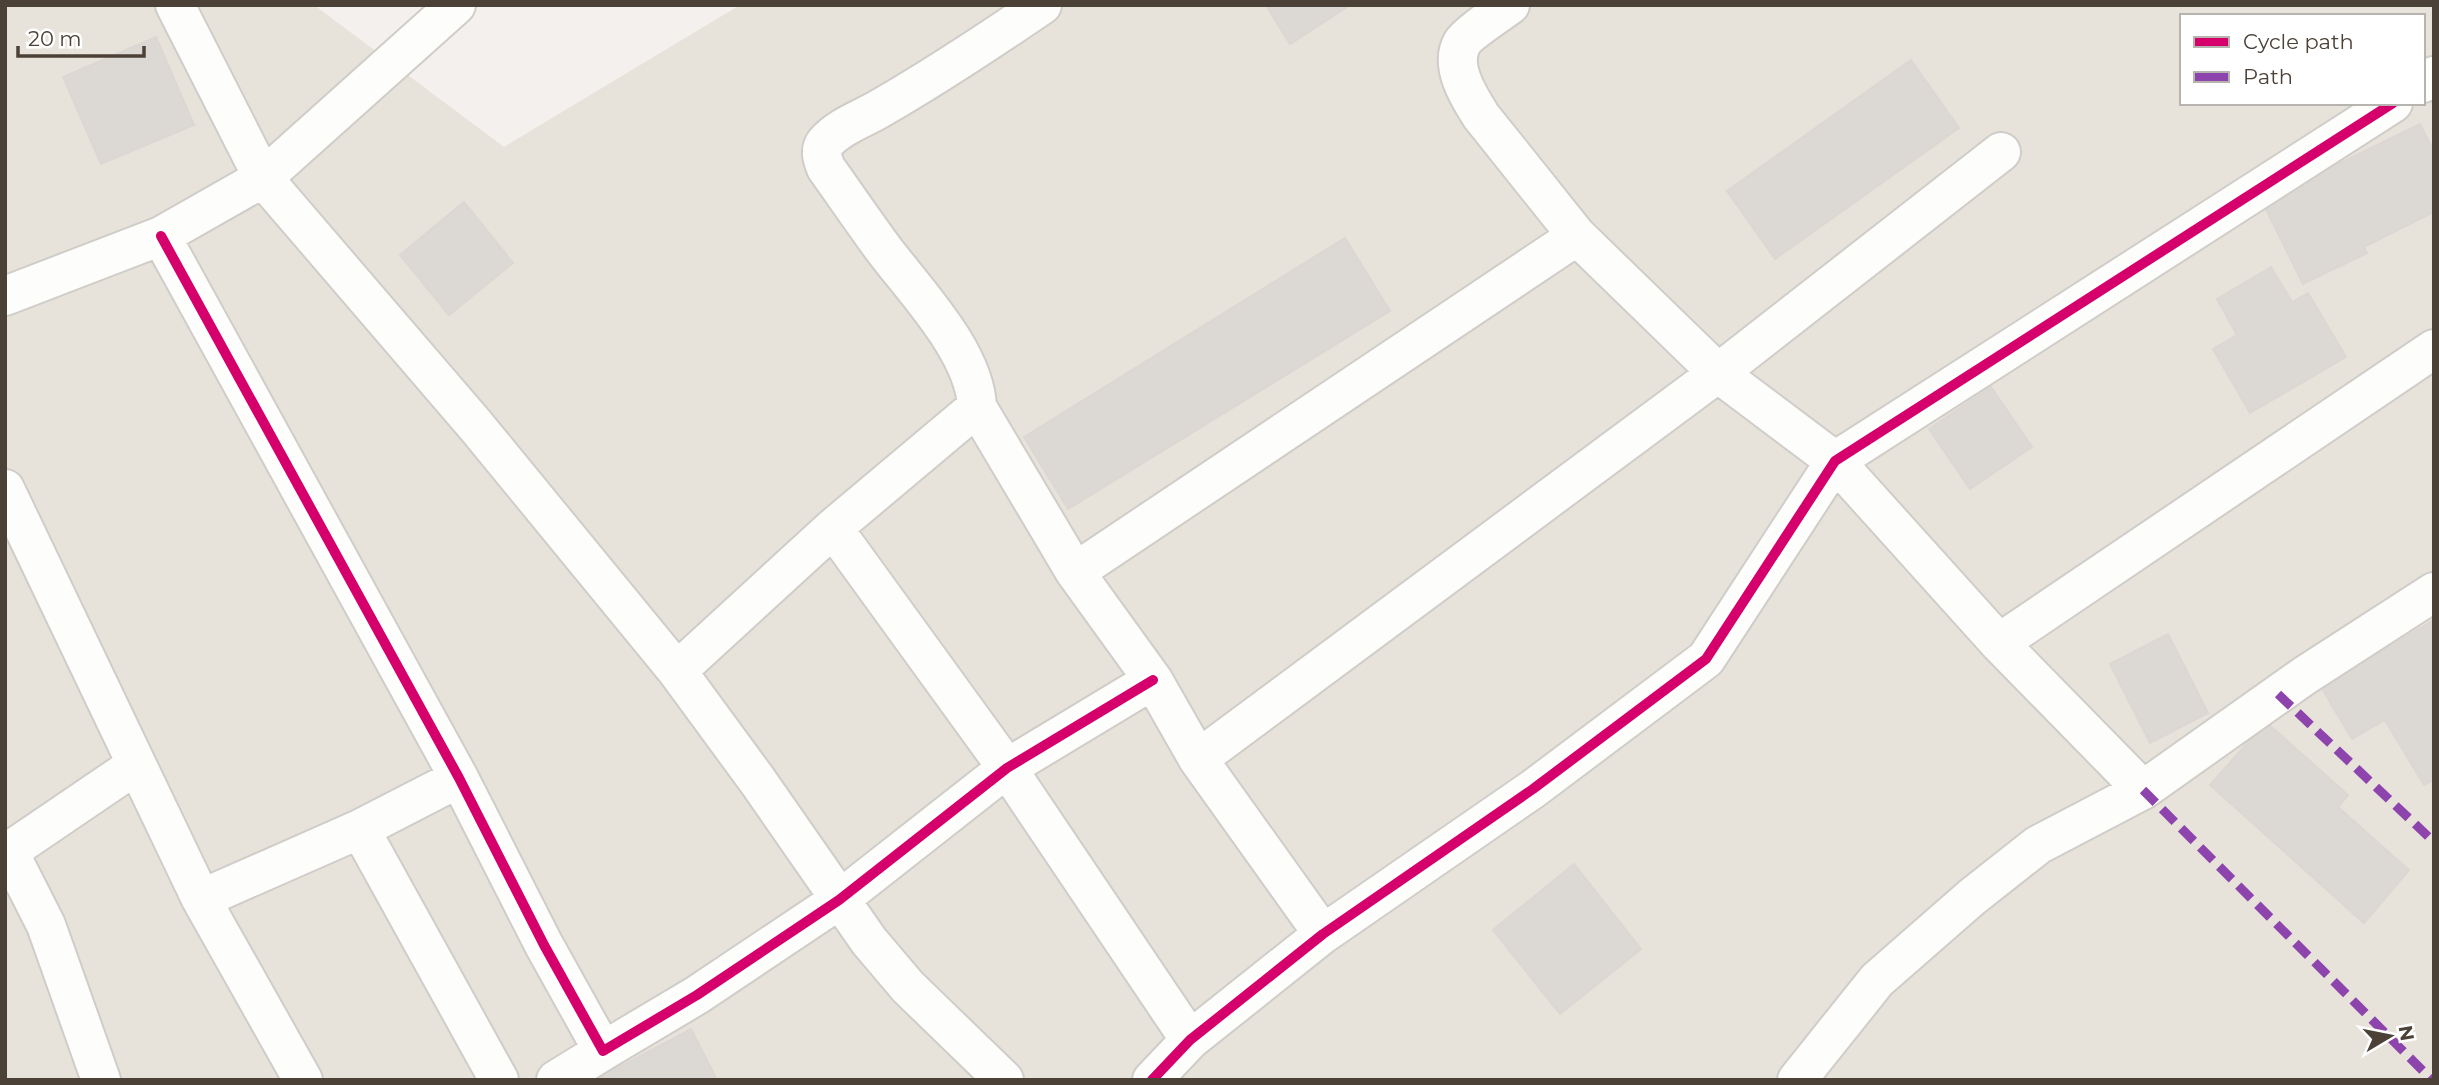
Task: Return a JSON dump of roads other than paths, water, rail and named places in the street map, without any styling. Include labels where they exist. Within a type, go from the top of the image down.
[{"type":"street","points":[[175,5],[263,178],[476,426],[677,671],[869,941],[908,986],[1004,1080]]},
{"type":"street","points":[[5,296],[161,236],[263,178],[456,5]]},
{"type":"street","points":[[1042,5],[879,109],[850,124],[824,144],[821,152],[826,169],[950,339],[972,380],[977,407],[1075,572],[1153,680],[1198,760],[1323,934]]},
{"type":"street","points":[[1510,5],[1462,42],[1457,61],[1459,70],[1471,100],[1481,116],[1577,236],[1718,373],[1835,461],[1999,643],[2143,790]]},
{"type":"street","points":[[1152,1080],[1190,1040],[1323,934],[1533,789],[1706,659],[1835,461],[2390,105]]},
{"type":"street","points":[[1198,760],[1718,373],[2001,152]]},
{"type":"street","points":[[161,236],[459,778],[544,945],[603,1051]]},
{"type":"street","points":[[1075,572],[1577,236]]},
{"type":"street","points":[[1999,643],[2434,349]]},
{"type":"street","points":[[677,671],[833,528],[977,407]]},
{"type":"street","points":[[5,489],[201,899],[303,1080]]},
{"type":"street","points":[[833,528],[1006,768],[1190,1040]]},
{"type":"street","points":[[1797,1080],[1877,980],[1972,897],[2038,845],[2143,790],[2304,677],[2434,593]]},
{"type":"street","points":[[556,1080],[697,995],[839,900],[1006,768],[1153,680]]},
{"type":"street","points":[[101,1080],[46,925],[7,853],[136,765]]},
{"type":"street","points":[[201,899],[360,830],[459,778]]},
{"type":"street","points":[[360,830],[499,1080]]}]
